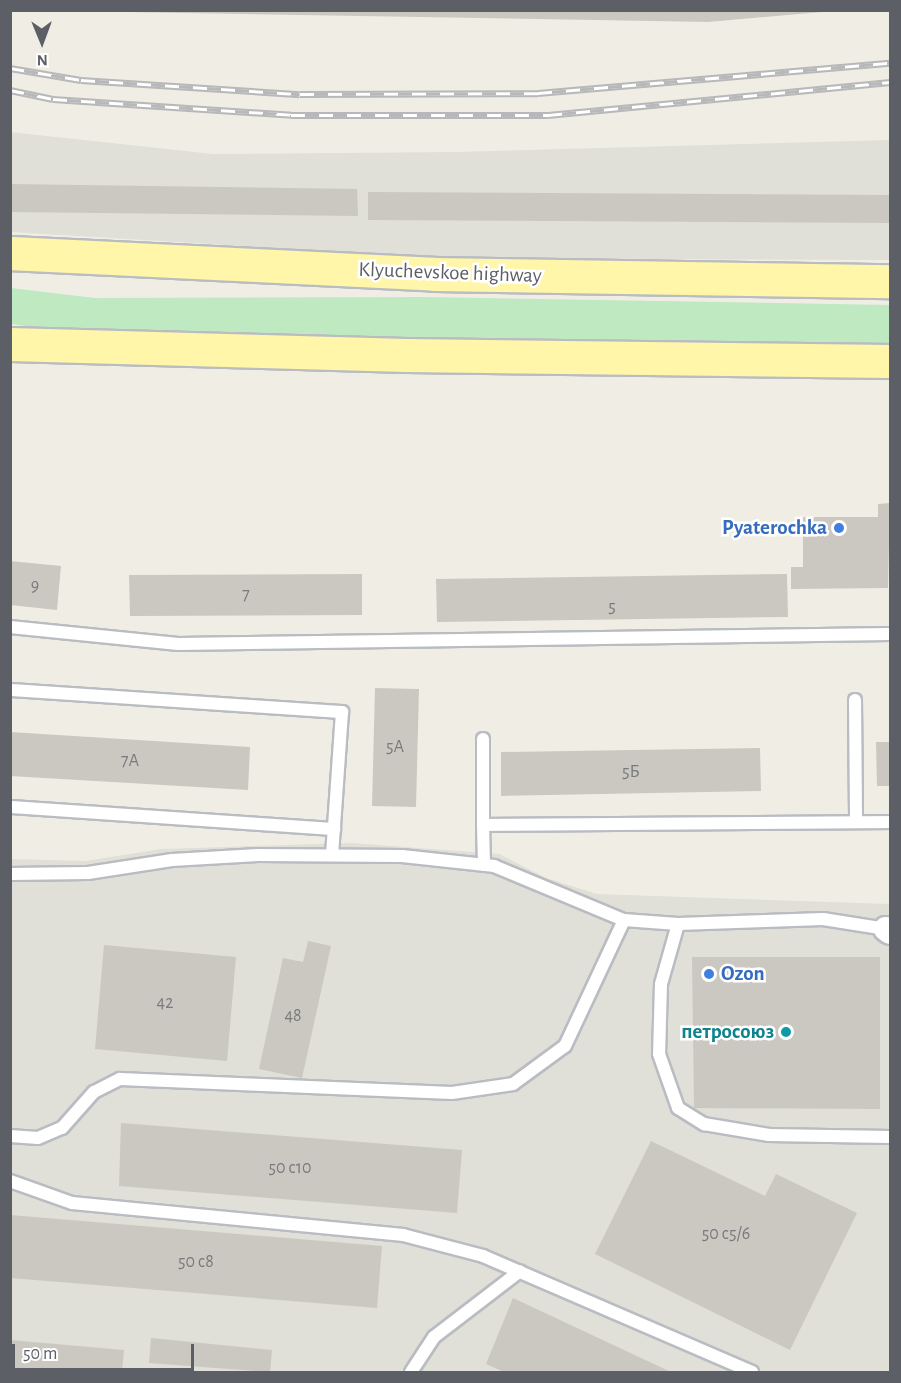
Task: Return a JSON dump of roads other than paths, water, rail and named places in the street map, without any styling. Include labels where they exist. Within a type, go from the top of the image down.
[{"type":"main road","name":"Klyuchevskoe highway","points":[[10,253],[435,274],[891,281]]},
{"type":"main road","points":[[10,344],[406,355],[891,361]]},
{"type":"lane","points":[[10,627],[177,644],[891,634]]},
{"type":"lane","points":[[10,690],[342,712],[332,855]]},
{"type":"lane","points":[[855,700],[856,822]]},
{"type":"lane","points":[[483,739],[484,865]]},
{"type":"lane","points":[[10,807],[334,829]]},
{"type":"lane","points":[[483,825],[891,822]]},
{"type":"lane","points":[[10,874],[88,873],[172,860],[247,855],[402,855],[484,865],[597,906],[624,920],[678,924],[824,919],[888,931]]},
{"type":"lane","points":[[10,1136],[38,1138],[62,1128],[94,1092],[120,1079],[452,1093],[513,1084],[566,1046],[624,920]]},
{"type":"lane","points":[[678,924],[662,984],[659,1054],[678,1108],[704,1124],[770,1135],[891,1137]]},
{"type":"lane","points":[[10,1181],[72,1203],[403,1234],[483,1256],[752,1372]]},
{"type":"lane","points":[[411,1372],[434,1336],[520,1271]]},
{"type":"railway","points":[[10,68],[81,80],[300,94],[538,93],[890,63]]},
{"type":"railway","points":[[10,90],[53,99],[291,115],[548,115],[890,82]]},
{"type":"place","name":"Pyaterochka","points":[[839,528]]},
{"type":"place","name":"Ozon","points":[[709,974]]},
{"type":"place","name":"петросоюз","points":[[786,1032]]}]
